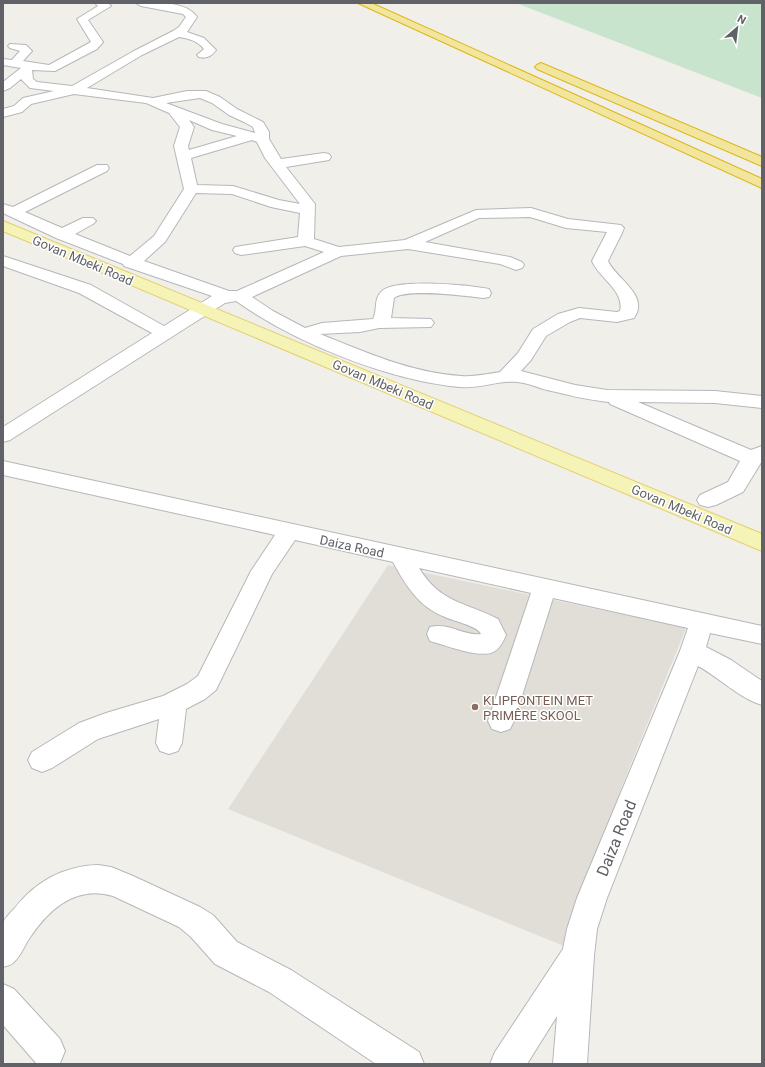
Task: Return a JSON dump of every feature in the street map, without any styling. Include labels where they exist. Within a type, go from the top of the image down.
[{"type":"highway","points":[[363,3],[762,184]]},
{"type":"highway","points":[[391,3],[410,11]]},
{"type":"highway","points":[[529,62],[762,162]]},
{"type":"main road","name":"Govan Mbeki Road","points":[[5,213],[201,309],[762,543]]},
{"type":"street","points":[[3,62],[51,69],[95,46],[97,44],[95,38],[82,19],[106,6],[100,3]]},
{"type":"street","points":[[3,113],[18,109],[30,100],[75,90],[138,53],[177,33],[192,15],[190,9],[141,3]]},
{"type":"street","points":[[177,33],[194,37],[207,44],[210,50],[204,54]]},
{"type":"street","points":[[14,46],[22,47],[26,51],[24,66],[26,78],[32,84],[137,97],[155,101],[217,127],[257,138],[302,193],[308,204],[309,210],[306,241]]},
{"type":"street","points":[[3,87],[17,75],[24,66]]},
{"type":"street","points":[[155,101],[196,89],[216,100],[233,112],[253,120],[261,128],[257,138]]},
{"type":"street","points":[[130,263],[143,255],[167,232],[191,189],[181,144],[187,127],[172,109]]},
{"type":"street","points":[[184,156],[257,138]]},
{"type":"street","points":[[278,164],[324,157]]},
{"type":"street","points":[[5,213],[102,168]]},
{"type":"street","points":[[191,189],[233,190],[276,204],[309,210]]},
{"type":"street","points":[[3,193],[8,199],[5,213]]},
{"type":"street","points":[[408,244],[470,216],[490,213],[532,212],[573,224],[616,228],[613,240],[604,251],[600,261],[606,271],[618,282],[628,296],[630,306],[628,314],[617,317],[579,313],[564,318],[539,333],[526,356],[507,376]]},
{"type":"street","points":[[5,213],[130,263],[234,296],[304,334],[377,363],[430,378],[462,382],[507,376],[526,377],[574,391],[607,396],[715,397],[762,402]]},
{"type":"street","points":[[61,235],[88,221]]},
{"type":"street","points":[[241,250],[306,241],[338,252]]},
{"type":"street","points":[[3,436],[201,309],[338,252],[408,244],[504,260],[516,265]]},
{"type":"street","points":[[4,262],[85,289],[122,308],[164,333]]},
{"type":"street","points":[[379,324],[383,318],[384,300],[389,292],[395,290],[414,288],[483,293]]},
{"type":"street","points":[[304,334],[326,327],[425,323]]},
{"type":"street","points":[[607,396],[757,455],[736,487],[708,500]]},
{"type":"street","name":"Daiza Road","points":[[3,468],[762,635]]},
{"type":"street","points":[[42,760],[83,733],[104,724],[174,703],[199,691],[207,683],[262,572],[289,532]]},
{"type":"street","points":[[402,557],[414,580],[424,593],[452,611],[490,626],[494,635],[487,644],[479,645],[439,634]]},
{"type":"street","points":[[501,722],[545,587]]},
{"type":"street","name":"Daiza Road","points":[[570,1064],[578,956],[582,930],[592,898],[692,651],[702,621]]},
{"type":"street","points":[[692,651],[722,667],[762,696]]},
{"type":"street","points":[[169,743],[174,703]]},
{"type":"street","points":[[3,952],[24,919],[36,905],[56,890],[74,880],[97,879],[112,882],[188,917],[202,926],[224,952],[279,980],[372,1044],[406,1064]]},
{"type":"street","points":[[507,1064],[578,956]]},
{"type":"street","points":[[3,1000],[48,1051]]},
{"type":"shaded area","name":"KLIPFONTEIN MET PRIMÊRE SKOOL","points":[[388,565],[686,628],[622,786],[564,946],[228,809]]},
{"type":"green space","points":[[516,3],[762,3],[762,98]]},
{"type":"place","name":"KLIPFONTEIN MET PRIMÊRE SKOOL","points":[[475,707]]}]
